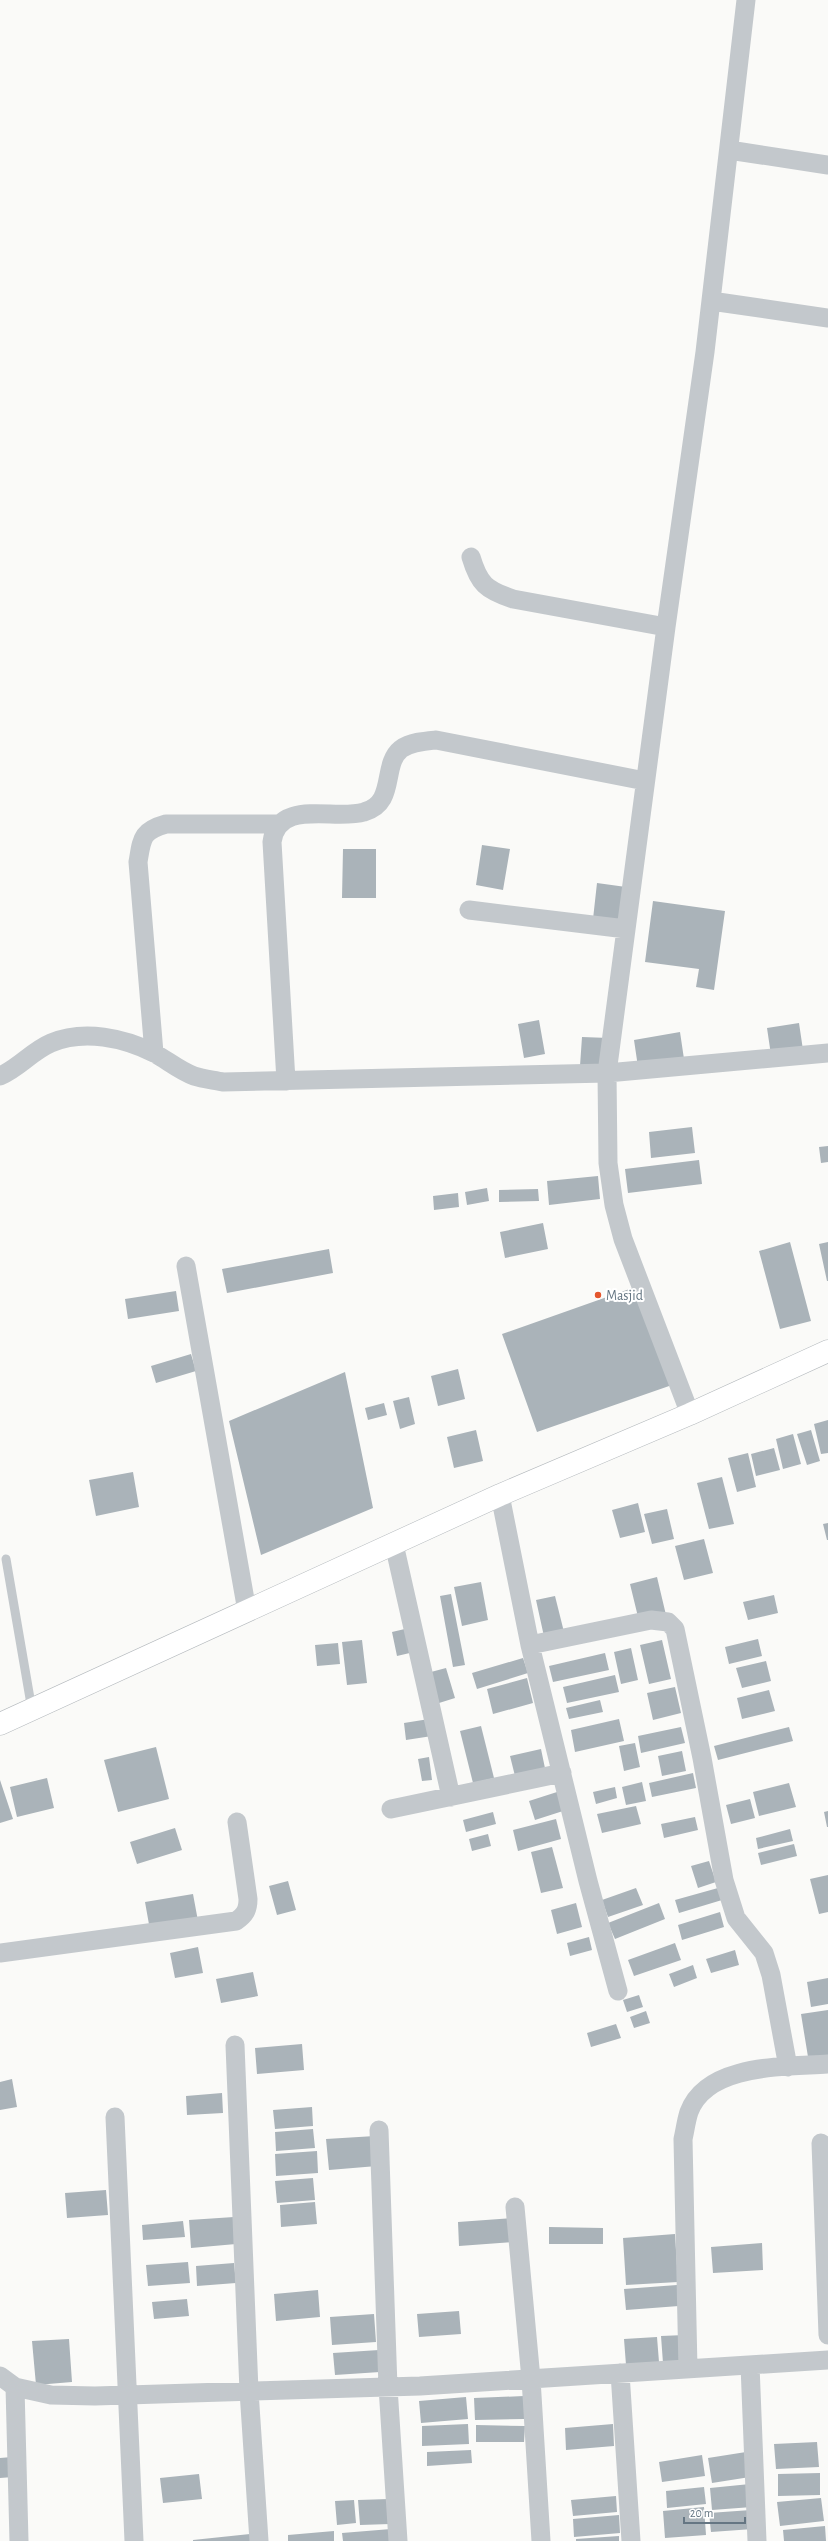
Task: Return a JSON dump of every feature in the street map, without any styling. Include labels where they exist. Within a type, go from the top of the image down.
[{"type":"main road","points":[[0,1724],[500,1495],[690,1414],[828,1351]]},
{"type":"street","points":[[690,1414],[623,1240],[614,1205],[608,1163],[607,1073],[645,781],[711,301],[746,0]]},
{"type":"street","points":[[729,150],[828,165]]},
{"type":"street","points":[[711,301],[828,318]]},
{"type":"street","points":[[471,557],[477,577],[485,587],[497,594],[512,599],[666,627]]},
{"type":"street","points":[[286,1081],[272,842],[274,831],[278,824],[286,818],[301,815],[363,813],[374,808],[385,795],[395,756],[401,749],[416,742],[436,740],[645,781]]},
{"type":"street","points":[[154,1053],[138,862],[144,835],[152,828],[166,824],[278,824]]},
{"type":"street","points":[[469,910],[626,929]]},
{"type":"street","points":[[0,1076],[11,1071],[39,1049],[52,1042],[75,1037],[102,1037],[126,1041],[154,1053],[193,1076],[223,1082],[607,1073],[828,1053]]},
{"type":"street","points":[[186,1266],[247,1611]]},
{"type":"street","points":[[500,1495],[530,1645],[618,1991]]},
{"type":"street","points":[[394,1544],[451,1797]]},
{"type":"street","points":[[530,1645],[651,1620],[668,1622],[675,1629],[702,1758],[724,1880],[736,1918],[764,1953],[771,1975],[788,2067]]},
{"type":"street","points":[[391,1809],[562,1774]]},
{"type":"street","points":[[0,1953],[226,1924],[236,1921],[244,1916],[248,1908],[237,1822]]},
{"type":"street","points":[[235,2045],[249,2391],[259,2541]]},
{"type":"street","points":[[688,2369],[683,2139],[689,2111],[703,2092],[725,2079],[743,2071],[828,2064]]},
{"type":"street","points":[[115,2117],[134,2541]]},
{"type":"street","points":[[379,2130],[388,2386],[398,2541]]},
{"type":"street","points":[[821,2143],[828,2335]]},
{"type":"street","points":[[515,2207],[531,2379],[541,2541]]},
{"type":"street","points":[[0,2376],[15,2387],[51,2395],[127,2395],[388,2386],[531,2379],[828,2360]]},
{"type":"street","points":[[750,2365],[757,2541]]},
{"type":"street","points":[[620,2373],[631,2541]]},
{"type":"street","points":[[15,2387],[19,2541]]},
{"type":"lane","points":[[6,1559],[32,1710]]},
{"type":"building","points":[[482,845],[510,849],[503,890],[476,885]]},
{"type":"building","points":[[343,849],[376,849],[376,898],[342,898]]},
{"type":"building","points":[[597,883],[626,887],[622,922],[593,919]]},
{"type":"building","points":[[653,901],[725,911],[714,990],[696,987],[699,969],[645,962]]},
{"type":"building","points":[[539,1020],[545,1054],[524,1058],[518,1024]]},
{"type":"building","points":[[799,1023],[803,1050],[771,1055],[767,1028]]},
{"type":"building","points":[[680,1032],[684,1059],[638,1067],[634,1040]]},
{"type":"building","points":[[582,1037],[609,1038],[607,1068],[580,1066]]},
{"type":"building","points":[[692,1127],[695,1153],[651,1158],[649,1132]]},
{"type":"building","points":[[828,1146],[828,1162],[821,1163],[819,1147]]},
{"type":"building","points":[[699,1160],[702,1184],[628,1193],[625,1169]]},
{"type":"building","points":[[598,1176],[600,1199],[549,1205],[547,1181]]},
{"type":"building","points":[[487,1188],[489,1201],[467,1205],[465,1192]]},
{"type":"building","points":[[538,1189],[539,1201],[499,1202],[499,1190]]},
{"type":"building","points":[[458,1193],[459,1207],[434,1210],[433,1196]]},
{"type":"building","points":[[543,1223],[548,1249],[505,1258],[500,1232]]},
{"type":"building","points":[[790,1242],[811,1321],[780,1329],[759,1251]]},
{"type":"building","points":[[828,1242],[828,1281],[827,1281],[819,1244]]},
{"type":"building","points":[[329,1249],[333,1273],[227,1293],[222,1269]]},
{"type":"building","points":[[638,1286],[672,1385],[537,1432],[502,1334]]},
{"type":"building","points":[[176,1291],[179,1311],[128,1319],[125,1299]]},
{"type":"building","points":[[191,1354],[196,1371],[156,1383],[151,1366]]},
{"type":"building","points":[[458,1369],[465,1399],[438,1406],[431,1376]]},
{"type":"building","points":[[345,1372],[373,1508],[261,1555],[229,1421]]},
{"type":"building","points":[[409,1397],[415,1424],[400,1429],[393,1401]]},
{"type":"building","points":[[384,1403],[387,1415],[368,1420],[365,1408]]},
{"type":"building","points":[[828,1420],[828,1453],[821,1454],[814,1424]]},
{"type":"building","points":[[476,1430],[483,1461],[454,1468],[447,1437]]},
{"type":"building","points":[[811,1430],[820,1461],[807,1465],[797,1434]]},
{"type":"building","points":[[793,1434],[801,1464],[783,1469],[776,1439]]},
{"type":"building","points":[[774,1448],[780,1470],[756,1476],[751,1454]]},
{"type":"building","points":[[748,1453],[756,1487],[737,1492],[728,1458]]},
{"type":"building","points":[[133,1472],[139,1507],[96,1516],[89,1480]]},
{"type":"building","points":[[722,1477],[734,1524],[709,1529],[697,1483]]},
{"type":"building","points":[[638,1503],[645,1532],[620,1538],[612,1510]]},
{"type":"building","points":[[667,1509],[674,1539],[652,1544],[644,1514]]},
{"type":"building","points":[[828,1523],[828,1540],[827,1540],[823,1524]]},
{"type":"building","points":[[704,1539],[713,1573],[684,1580],[675,1546]]},
{"type":"building","points":[[657,1577],[666,1615],[639,1621],[630,1584]]},
{"type":"building","points":[[481,1582],[488,1620],[462,1626],[454,1587]]},
{"type":"building","points":[[451,1594],[465,1665],[453,1667],[440,1596]]},
{"type":"building","points":[[774,1595],[778,1613],[748,1620],[743,1602]]},
{"type":"building","points":[[555,1596],[565,1636],[545,1641],[536,1600]]},
{"type":"building","points":[[409,1628],[414,1652],[397,1656],[392,1632]]},
{"type":"building","points":[[758,1639],[762,1656],[729,1664],[725,1647]]},
{"type":"building","points":[[362,1640],[367,1683],[347,1685],[342,1642]]},
{"type":"building","points":[[662,1640],[671,1679],[649,1684],[640,1645]]},
{"type":"building","points":[[338,1643],[340,1664],[317,1666],[315,1645]]},
{"type":"building","points":[[631,1648],[638,1680],[621,1684],[614,1652]]},
{"type":"building","points":[[605,1653],[609,1670],[553,1682],[549,1666]]},
{"type":"building","points":[[523,1658],[528,1673],[477,1689],[472,1673]]},
{"type":"building","points":[[766,1661],[771,1681],[742,1688],[736,1668]]},
{"type":"building","points":[[446,1668],[455,1698],[439,1703],[431,1672]]},
{"type":"building","points":[[615,1675],[619,1692],[567,1703],[563,1687]]},
{"type":"building","points":[[527,1678],[533,1703],[493,1714],[487,1689]]},
{"type":"building","points":[[675,1687],[681,1713],[653,1720],[647,1693]]},
{"type":"building","points":[[769,1690],[775,1711],[742,1719],[737,1698]]},
{"type":"building","points":[[600,1700],[603,1712],[569,1719],[566,1708]]},
{"type":"building","points":[[429,1719],[432,1736],[406,1740],[404,1723]]},
{"type":"building","points":[[619,1719],[624,1741],[575,1752],[571,1730]]},
{"type":"building","points":[[481,1726],[494,1778],[473,1783],[460,1731]]},
{"type":"building","points":[[681,1727],[685,1743],[641,1753],[638,1736]]},
{"type":"building","points":[[789,1727],[793,1741],[718,1760],[714,1746]]},
{"type":"building","points":[[635,1743],[640,1767],[624,1771],[619,1746]]},
{"type":"building","points":[[156,1747],[169,1799],[118,1812],[104,1760]]},
{"type":"building","points":[[541,1749],[546,1773],[516,1780],[510,1756]]},
{"type":"building","points":[[682,1751],[686,1771],[662,1776],[658,1756]]},
{"type":"building","points":[[429,1757],[432,1780],[422,1781],[418,1759]]},
{"type":"building","points":[[693,1773],[696,1788],[652,1797],[649,1783]]},
{"type":"building","points":[[47,1778],[54,1808],[17,1817],[10,1787]]},
{"type":"building","points":[[0,1780],[13,1819],[0,1823]]},
{"type":"building","points":[[642,1782],[646,1801],[626,1805],[622,1787]]},
{"type":"building","points":[[789,1783],[796,1807],[759,1816],[753,1792]]},
{"type":"building","points":[[615,1787],[617,1798],[596,1804],[593,1792]]},
{"type":"building","points":[[557,1792],[563,1811],[535,1820],[529,1801]]},
{"type":"building","points":[[750,1799],[755,1818],[731,1824],[726,1805]]},
{"type":"building","points":[[636,1806],[641,1824],[602,1833],[597,1814]]},
{"type":"building","points":[[828,1811],[828,1827],[827,1827],[824,1812]]},
{"type":"building","points":[[493,1812],[496,1824],[466,1832],[463,1820]]},
{"type":"building","points":[[695,1817],[698,1830],[664,1838],[661,1824]]},
{"type":"building","points":[[556,1819],[561,1839],[518,1851],[513,1830]]},
{"type":"building","points":[[175,1828],[182,1850],[137,1864],[130,1842]]},
{"type":"building","points":[[790,1829],[793,1841],[758,1849],[756,1838]]},
{"type":"building","points":[[488,1834],[491,1846],[472,1851],[469,1839]]},
{"type":"building","points":[[794,1844],[797,1856],[761,1865],[758,1853]]},
{"type":"building","points":[[552,1847],[563,1888],[541,1893],[531,1852]]},
{"type":"building","points":[[709,1861],[716,1882],[698,1888],[691,1866]]},
{"type":"building","points":[[828,1875],[828,1912],[819,1914],[810,1879]]},
{"type":"building","points":[[288,1881],[296,1910],[277,1915],[269,1886]]},
{"type":"building","points":[[636,1888],[643,1905],[608,1917],[602,1900]]},
{"type":"building","points":[[718,1888],[722,1900],[679,1913],[675,1900]]},
{"type":"building","points":[[193,1894],[198,1921],[150,1930],[145,1902]]},
{"type":"building","points":[[576,1903],[582,1927],[557,1934],[551,1910]]},
{"type":"building","points":[[659,1903],[665,1919],[615,1939],[608,1923]]},
{"type":"building","points":[[720,1912],[724,1927],[682,1940],[678,1925]]},
{"type":"building","points":[[589,1937],[592,1950],[570,1956],[567,1943]]},
{"type":"building","points":[[675,1943],[681,1960],[634,1976],[628,1960]]},
{"type":"building","points":[[198,1947],[203,1973],[175,1978],[170,1953]]},
{"type":"building","points":[[735,1950],[739,1965],[711,1973],[706,1959]]},
{"type":"building","points":[[693,1965],[697,1978],[674,1987],[669,1974]]},
{"type":"building","points":[[253,1972],[258,1996],[221,2003],[216,1979]]},
{"type":"building","points":[[828,1978],[828,2004],[811,2007],[807,1982]]},
{"type":"building","points":[[639,1995],[643,2007],[627,2012],[623,2000]]},
{"type":"building","points":[[828,2010],[828,2060],[809,2063],[801,2014]]},
{"type":"building","points":[[646,2011],[650,2023],[634,2028],[630,2017]]},
{"type":"building","points":[[616,2024],[621,2038],[591,2047],[587,2033]]},
{"type":"building","points":[[302,2044],[304,2070],[257,2074],[255,2048]]},
{"type":"building","points":[[12,2079],[17,2107],[0,2110],[0,2082]]},
{"type":"building","points":[[222,2093],[223,2113],[187,2115],[186,2096]]},
{"type":"building","points":[[312,2107],[313,2126],[275,2129],[273,2110]]},
{"type":"building","points":[[313,2129],[315,2148],[276,2151],[275,2132]]},
{"type":"building","points":[[375,2136],[377,2166],[329,2170],[326,2139]]},
{"type":"building","points":[[317,2151],[318,2173],[276,2176],[275,2154]]},
{"type":"building","points":[[313,2178],[315,2200],[277,2203],[275,2181]]},
{"type":"building","points":[[106,2190],[108,2215],[67,2218],[65,2193]]},
{"type":"building","points":[[315,2202],[317,2224],[281,2227],[280,2205]]},
{"type":"building","points":[[234,2217],[236,2244],[191,2248],[189,2220]]},
{"type":"building","points":[[514,2218],[515,2242],[459,2246],[458,2222]]},
{"type":"building","points":[[183,2221],[185,2237],[143,2240],[142,2225]]},
{"type":"building","points":[[549,2227],[603,2228],[603,2244],[549,2244]]},
{"type":"building","points":[[675,2234],[678,2282],[626,2285],[623,2238]]},
{"type":"building","points":[[762,2243],[763,2270],[713,2273],[711,2247]]},
{"type":"building","points":[[188,2262],[190,2283],[148,2286],[146,2265]]},
{"type":"building","points":[[234,2263],[236,2283],[197,2286],[196,2266]]},
{"type":"building","points":[[677,2285],[679,2306],[626,2310],[624,2289]]},
{"type":"building","points":[[318,2290],[320,2317],[276,2321],[274,2294]]},
{"type":"building","points":[[187,2299],[189,2316],[154,2319],[152,2302]]},
{"type":"building","points":[[459,2311],[461,2334],[419,2337],[417,2314]]},
{"type":"building","points":[[374,2314],[376,2342],[332,2345],[330,2317]]},
{"type":"building","points":[[685,2335],[686,2361],[663,2363],[661,2336]]},
{"type":"building","points":[[657,2337],[659,2362],[626,2365],[624,2339]]},
{"type":"building","points":[[69,2339],[72,2382],[36,2385],[32,2341]]},
{"type":"building","points":[[379,2350],[380,2372],[335,2375],[333,2353]]},
{"type":"building","points":[[524,2396],[524,2419],[475,2420],[474,2398]]},
{"type":"building","points":[[466,2397],[468,2419],[421,2423],[419,2401]]},
{"type":"building","points":[[468,2424],[469,2444],[422,2446],[422,2426]]},
{"type":"building","points":[[613,2424],[614,2446],[566,2450],[565,2428]]},
{"type":"building","points":[[476,2425],[525,2426],[524,2442],[476,2442]]},
{"type":"building","points":[[817,2442],[819,2467],[776,2469],[774,2444]]},
{"type":"building","points":[[471,2450],[472,2463],[427,2466],[427,2452]]},
{"type":"building","points":[[746,2452],[750,2477],[712,2483],[708,2458]]},
{"type":"building","points":[[702,2455],[705,2476],[662,2482],[659,2462]]},
{"type":"building","points":[[12,2457],[13,2477],[0,2478],[0,2458]]},
{"type":"building","points":[[820,2473],[820,2495],[778,2496],[778,2474]]},
{"type":"building","points":[[199,2474],[202,2499],[163,2503],[160,2478]]},
{"type":"building","points":[[750,2484],[752,2507],[712,2510],[710,2488]]},
{"type":"building","points":[[704,2487],[706,2504],[667,2508],[666,2491]]},
{"type":"building","points":[[616,2496],[617,2512],[573,2516],[571,2500]]},
{"type":"building","points":[[821,2498],[824,2521],[780,2526],[777,2502]]},
{"type":"building","points":[[389,2499],[390,2524],[360,2525],[358,2500]]},
{"type":"building","points":[[354,2500],[356,2523],[337,2525],[335,2501]]},
{"type":"building","points":[[704,2507],[706,2535],[665,2538],[663,2511]]},
{"type":"building","points":[[751,2510],[753,2529],[711,2532],[709,2513]]},
{"type":"building","points":[[619,2515],[620,2533],[574,2537],[573,2519]]},
{"type":"building","points":[[825,2526],[826,2541],[784,2541],[783,2530]]},
{"type":"building","points":[[391,2529],[392,2541],[343,2541],[342,2533]]},
{"type":"building","points":[[334,2531],[334,2541],[288,2541],[288,2535]]},
{"type":"building","points":[[250,2534],[251,2541],[193,2541],[193,2540]]},
{"type":"building","points":[[619,2536],[619,2541],[576,2541],[576,2539]]},
{"type":"place","name":"Masjid","points":[[598,1295]]}]
